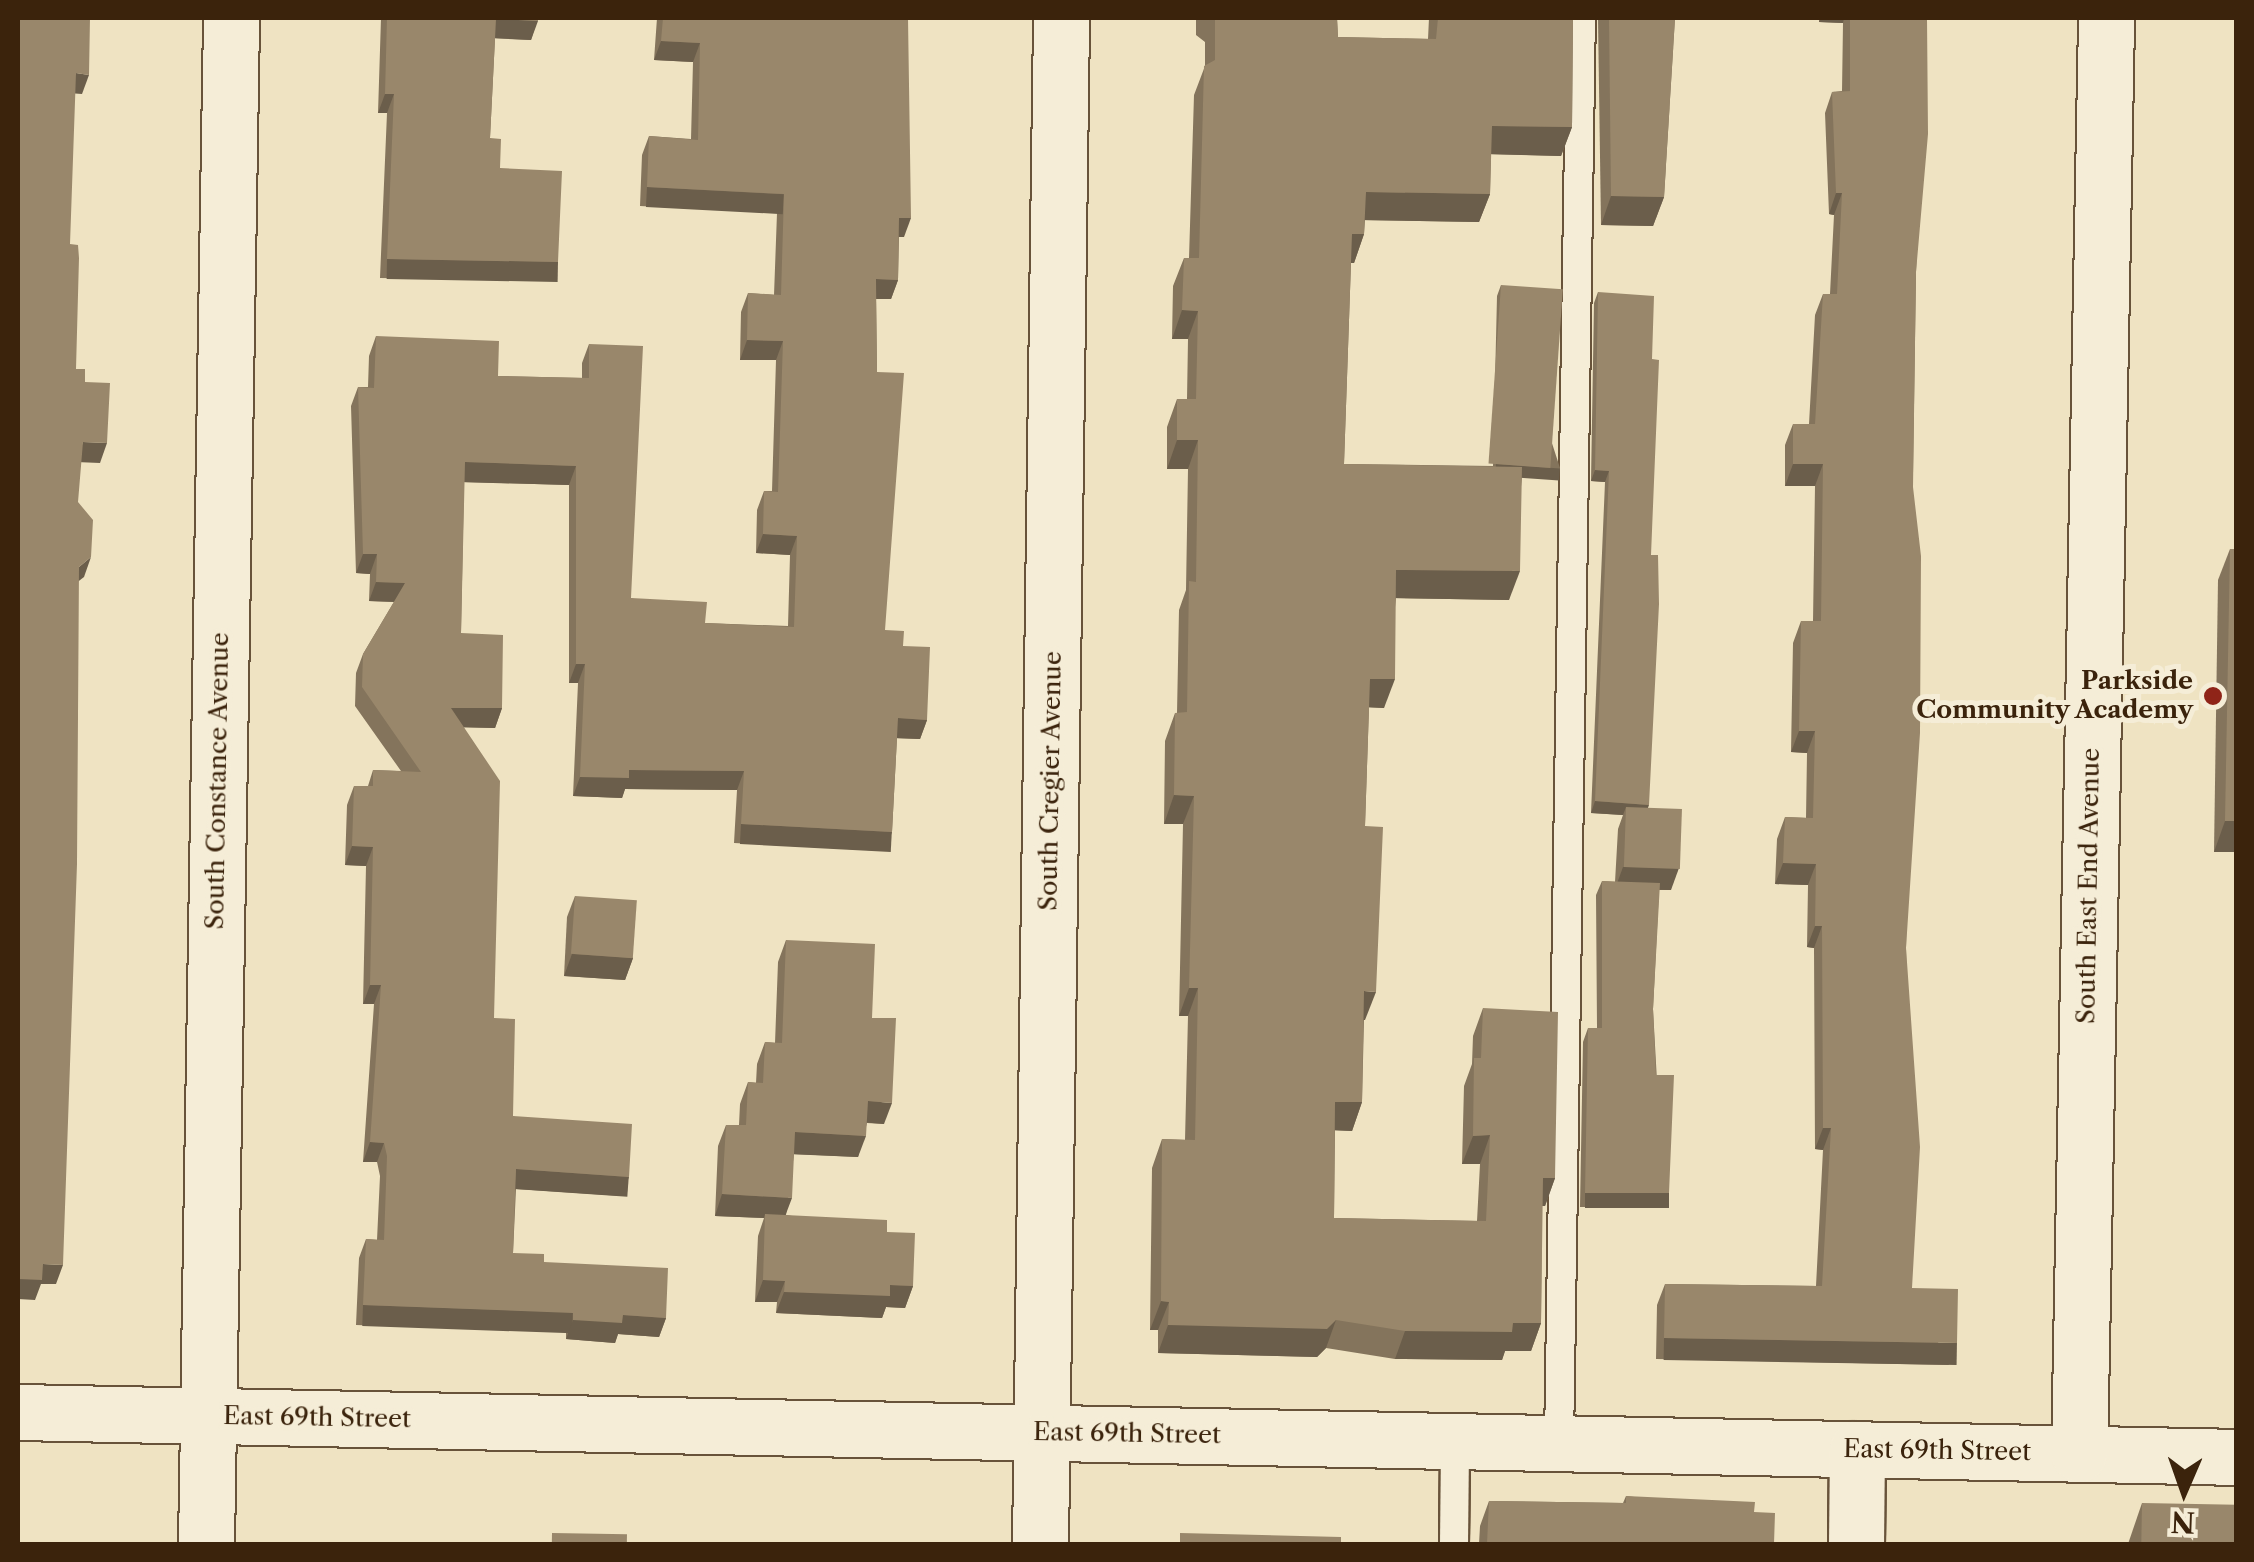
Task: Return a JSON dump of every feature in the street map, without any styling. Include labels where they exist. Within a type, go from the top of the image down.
[{"type":"street","name":"South Constance Avenue","points":[[206,1544],[231,18]]},
{"type":"street","name":"South Cregier Avenue","points":[[1040,1544],[1062,18]]},
{"type":"street","name":"South East End Avenue","points":[[2078,1454],[2106,18]]},
{"type":"street","name":"East 69th Street","points":[[18,1412],[2236,1457]]},
{"type":"street","points":[[1856,1544],[1857,1449]]},
{"type":"lane","points":[[1559,1443],[1582,18]]},
{"type":"lane","points":[[1454,1441],[1454,1544]]},
{"type":"building","points":[[18,18],[90,18],[89,75],[76,73],[70,244],[78,245],[79,258],[76,369],[85,369],[85,382],[110,383],[107,443],[83,442],[78,502],[93,520],[91,557],[79,567],[77,864],[63,1265],[43,1264],[42,1280],[18,1279]]},
{"type":"building","points":[[387,18],[538,18],[496,19],[490,138],[501,139],[500,168],[562,171],[558,262],[387,259],[394,94],[385,94]]},
{"type":"building","points":[[663,18],[908,18],[911,218],[899,218],[898,280],[876,279],[877,372],[904,373],[885,630],[904,631],[903,646],[930,647],[927,720],[898,718],[892,832],[741,824],[744,771],[629,770],[629,778],[580,777],[585,664],[576,664],[576,466],[465,462],[461,633],[503,635],[502,708],[451,708],[500,781],[494,1018],[515,1019],[513,1116],[632,1124],[629,1177],[516,1169],[513,1253],[544,1254],[544,1262],[668,1268],[666,1318],[623,1315],[622,1323],[573,1320],[573,1313],[363,1305],[366,1239],[384,1240],[387,1156],[384,1143],[370,1142],[381,985],[370,985],[373,847],[352,846],[354,786],[373,786],[373,770],[421,772],[362,687],[363,654],[405,583],[376,582],[377,554],[363,554],[358,387],[374,388],[376,336],[499,341],[498,376],[589,378],[589,344],[643,346],[631,598],[707,602],[705,623],[794,627],[797,536],[763,534],[764,491],[778,492],[783,341],[747,340],[748,293],[781,295],[784,194],[647,187],[649,136],[698,140],[700,43],[661,41]]},
{"type":"building","points":[[1215,18],[1337,18],[1338,37],[1436,39],[1438,18],[1573,18],[1572,127],[1492,126],[1490,194],[1366,192],[1364,234],[1352,234],[1344,464],[1522,467],[1520,571],[1396,570],[1395,679],[1370,679],[1365,826],[1383,827],[1376,992],[1364,991],[1362,1102],[1335,1102],[1334,1218],[1486,1221],[1490,1135],[1473,1136],[1474,1058],[1481,1058],[1483,1008],[1558,1012],[1555,1178],[1543,1178],[1541,1323],[1513,1323],[1512,1332],[1405,1331],[1336,1320],[1327,1329],[1168,1325],[1169,1302],[1161,1301],[1162,1139],[1195,1140],[1198,988],[1189,988],[1194,796],[1174,795],[1175,713],[1187,712],[1189,581],[1196,582],[1198,440],[1177,440],[1177,399],[1196,399],[1198,311],[1182,310],[1184,258],[1199,258],[1204,66],[1215,60]]},
{"type":"building","points":[[1609,18],[1675,18],[1664,197],[1611,196]]},
{"type":"building","points":[[1850,18],[1927,18],[1928,134],[1916,272],[1913,487],[1921,556],[1920,733],[1906,948],[1920,1147],[1912,1288],[1958,1289],[1957,1343],[1664,1338],[1665,1284],[1822,1286],[1831,1128],[1823,1128],[1822,926],[1815,926],[1816,864],[1783,863],[1785,817],[1813,818],[1815,731],[1799,731],[1801,621],[1821,621],[1823,464],[1793,464],[1793,424],[1815,424],[1823,294],[1837,294],[1842,193],[1836,193],[1832,92],[1850,91]]},
{"type":"building","points":[[1501,285],[1563,289],[1550,468],[1489,464]]},
{"type":"building","points":[[1598,292],[1654,296],[1652,359],[1659,360],[1651,555],[1658,555],[1659,604],[1649,805],[1595,801],[1609,471],[1595,470]]},
{"type":"building","points":[[2230,549],[2236,549],[2236,821],[2225,821]]},
{"type":"building","points":[[1626,807],[1682,809],[1680,869],[1624,867]]},
{"type":"building","points":[[1602,881],[1660,883],[1653,1009],[1656,1075],[1674,1075],[1669,1193],[1585,1193],[1588,1028],[1602,1028]]},
{"type":"building","points":[[575,896],[637,900],[633,958],[571,954]]},
{"type":"building","points":[[786,940],[875,944],[872,1018],[896,1018],[892,1103],[868,1101],[866,1136],[795,1132],[792,1198],[722,1194],[726,1125],[746,1125],[748,1082],[763,1083],[765,1042],[782,1043]]},
{"type":"building","points":[[765,1214],[887,1220],[887,1232],[915,1233],[913,1286],[890,1285],[890,1296],[784,1292],[785,1281],[763,1280]]},
{"type":"building","points":[[1626,1496],[1755,1502],[1754,1512],[1775,1513],[1774,1544],[1487,1544],[1489,1501],[1626,1503]]},
{"type":"building","points":[[2142,1503],[2236,1505],[2235,1544],[2141,1544]]},
{"type":"building","points":[[552,1533],[627,1534],[627,1544],[552,1544]]},
{"type":"building","points":[[1180,1533],[1341,1537],[1341,1544],[1180,1544]]},
{"type":"place","name":"Parkside Community Academy","points":[[2213,696]]}]
